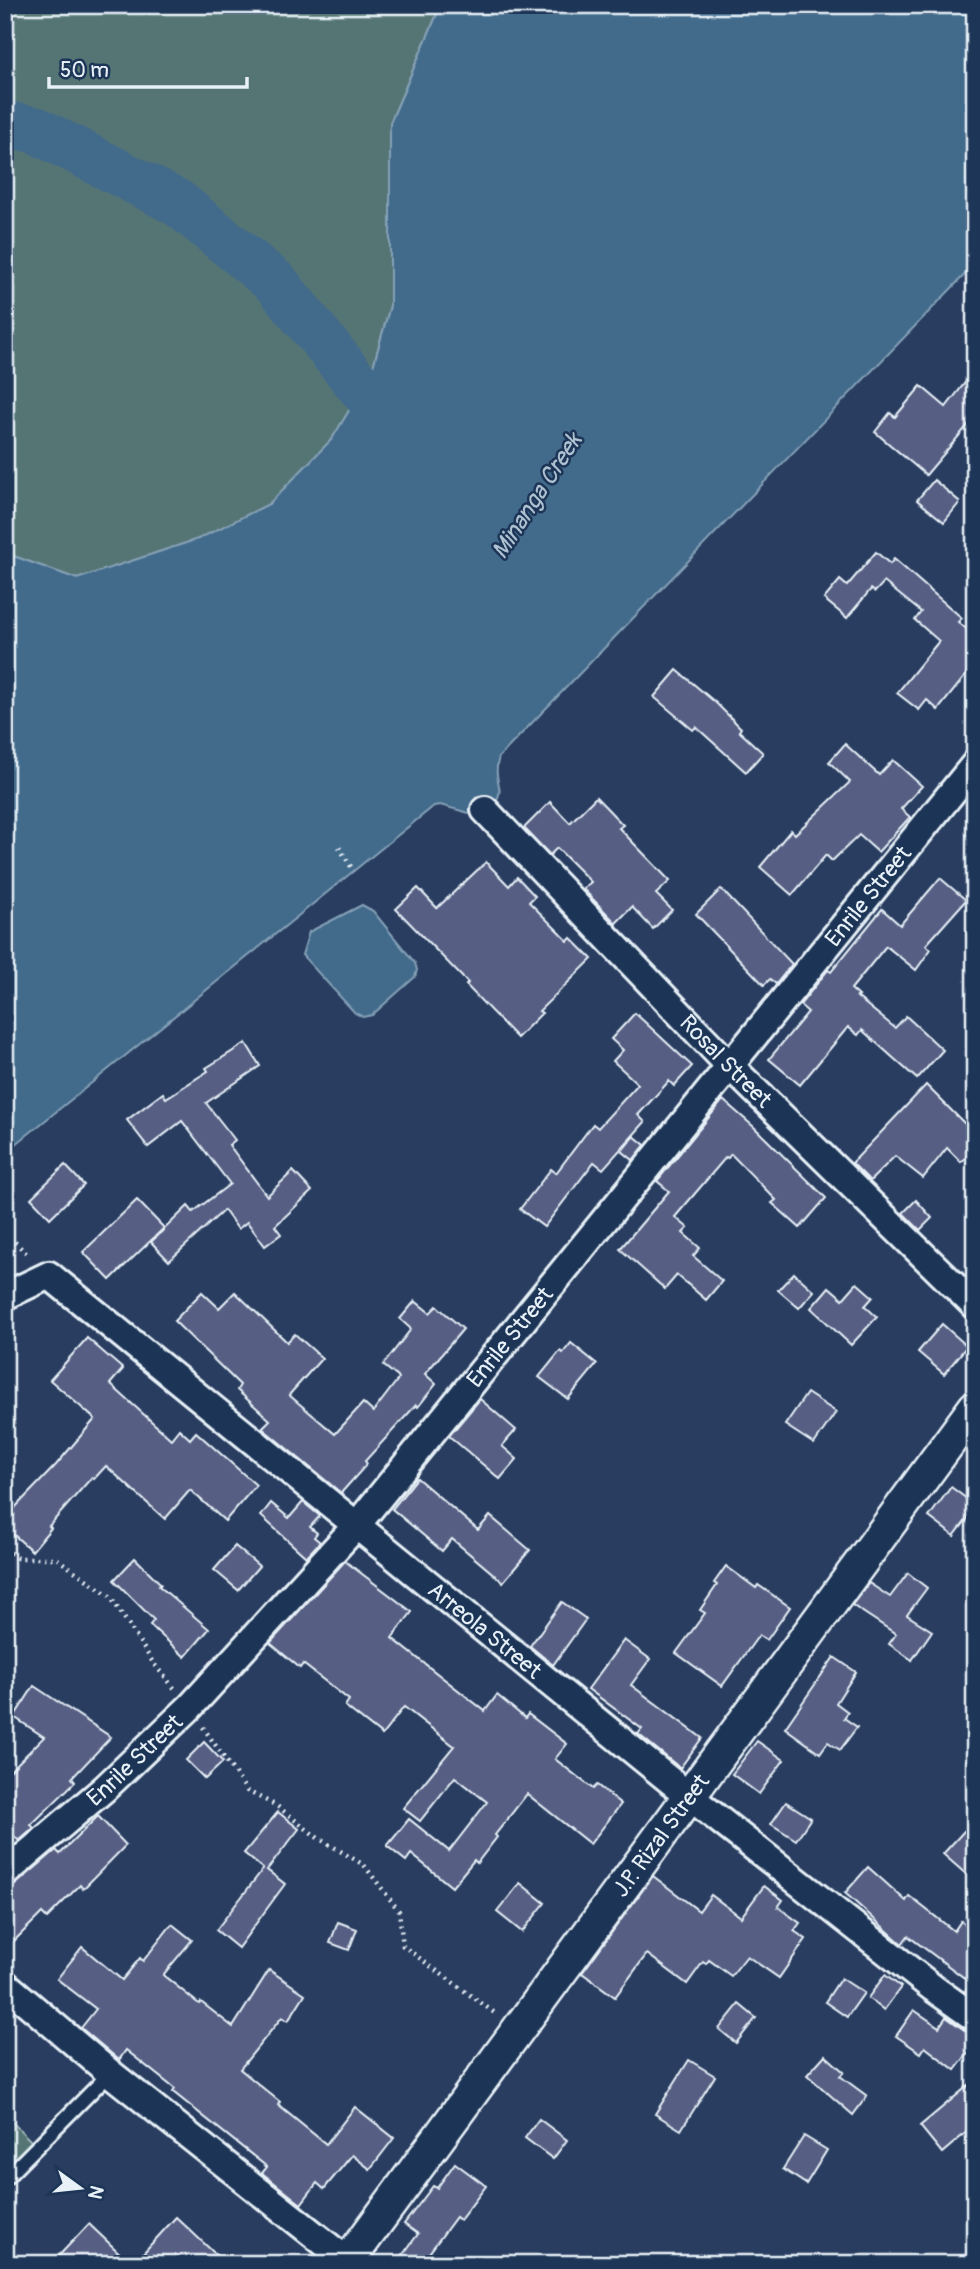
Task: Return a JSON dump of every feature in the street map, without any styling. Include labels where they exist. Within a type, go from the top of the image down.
[{"type":"street","name":"Enrile Street","points":[[5,1873],[104,1789],[190,1707],[356,1526],[975,764]]},
{"type":"street","name":"Rosal Street","points":[[485,810],[729,1065],[975,1306]]},
{"type":"street","name":"Arreola Street","points":[[49,1275],[689,1796],[975,2018]]},
{"type":"street","points":[[5,1296],[49,1275]]},
{"type":"street","name":"J.P. Rizal Street","points":[[348,2263],[975,1407]]},
{"type":"street","points":[[5,1984],[110,2073],[348,2263]]},
{"type":"lane","points":[[5,2179],[110,2073]]},
{"type":"path","points":[[340,847],[353,870]]},
{"type":"path","points":[[5,1232],[49,1275]]},
{"type":"path","points":[[5,1548],[17,1558],[56,1558],[110,1596],[154,1664],[190,1707],[247,1791],[276,1806],[317,1838],[364,1865],[399,1911],[403,1946],[517,2030]]},
{"type":"green space","points":[[5,5],[441,5],[390,123],[390,306],[371,374],[332,439],[269,504],[199,539],[77,579],[5,553]]},
{"type":"green space","points":[[5,2115],[32,2142],[5,2169]]},
{"type":"water","name":"Minanga Creek","points":[[441,5],[975,5],[975,264],[499,757],[497,776],[500,789],[496,801],[476,815],[440,805],[434,806],[5,1153],[5,553],[77,579],[198,539],[269,504],[332,439],[371,374],[390,306],[390,123]]},
{"type":"water","points":[[362,905],[373,911],[415,963],[417,970],[415,977],[372,1015],[363,1017],[355,1013],[302,955],[309,932]]},
{"type":"building","points":[[975,370],[975,417],[926,475],[875,432],[890,413],[895,417],[921,386],[946,407]]},
{"type":"building","points":[[934,480],[960,502],[944,522],[917,500]]},
{"type":"building","points":[[876,552],[890,564],[894,559],[962,618],[958,622],[975,636],[975,664],[938,710],[927,700],[919,710],[897,693],[939,641],[915,620],[921,612],[884,582],[875,592],[871,589],[847,618],[824,599],[840,580],[847,586]]},
{"type":"building","points":[[677,670],[716,703],[741,728],[739,731],[763,753],[746,772],[696,727],[693,730],[654,697]]},
{"type":"building","points":[[845,744],[879,775],[893,760],[922,786],[901,809],[910,817],[878,852],[859,835],[832,861],[826,855],[792,895],[760,867],[791,830],[795,834],[850,782],[829,762]]},
{"type":"building","points":[[596,797],[623,825],[619,828],[670,881],[656,894],[672,910],[653,929],[632,907],[616,923],[583,889],[591,882],[557,848],[550,855],[524,828],[550,802],[570,823]]},
{"type":"building","points":[[486,862],[509,886],[517,877],[535,896],[529,902],[568,941],[571,938],[592,959],[539,1011],[542,1013],[517,1038],[396,909],[418,888],[437,908]]},
{"type":"building","points":[[940,878],[966,900],[926,945],[931,949],[916,970],[886,946],[851,989],[895,1028],[906,1016],[943,1050],[917,1079],[862,1030],[858,1035],[848,1027],[800,1085],[769,1059],[808,1012],[800,1005],[828,970],[831,972],[882,909],[900,925]]},
{"type":"building","points":[[721,889],[792,964],[776,984],[770,979],[764,985],[696,914]]},
{"type":"building","points":[[635,1013],[692,1066],[674,1086],[669,1081],[638,1115],[645,1122],[603,1169],[594,1162],[544,1227],[520,1209],[551,1169],[556,1173],[593,1124],[598,1128],[638,1084],[613,1061],[623,1050],[611,1039]]},
{"type":"building","points":[[246,1043],[260,1066],[206,1103],[235,1140],[229,1145],[267,1196],[293,1171],[312,1191],[275,1226],[281,1234],[265,1246],[247,1222],[238,1229],[224,1210],[169,1261],[151,1242],[188,1206],[193,1212],[230,1184],[182,1121],[148,1147],[127,1120],[163,1093],[166,1098]]},
{"type":"building","points":[[926,1085],[975,1134],[975,1149],[961,1162],[947,1148],[923,1178],[895,1156],[870,1181],[852,1163]]},
{"type":"building","points":[[723,1100],[826,1198],[800,1228],[772,1203],[776,1200],[731,1154],[726,1157],[675,1217],[688,1228],[683,1233],[700,1248],[693,1256],[722,1281],[706,1300],[677,1275],[665,1289],[620,1249],[669,1191],[657,1181]]},
{"type":"building","points":[[634,1136],[645,1145],[633,1160],[622,1151]]},
{"type":"building","points":[[65,1165],[84,1185],[50,1218],[31,1198]]},
{"type":"building","points":[[137,1200],[164,1228],[110,1280],[83,1252]]},
{"type":"building","points":[[916,1200],[932,1218],[920,1230],[903,1213]]},
{"type":"building","points":[[794,1273],[814,1291],[799,1308],[778,1290]]},
{"type":"building","points":[[857,1283],[873,1297],[865,1306],[877,1317],[851,1345],[811,1308],[829,1287],[843,1299]]},
{"type":"building","points":[[202,1292],[219,1308],[235,1292],[287,1342],[295,1334],[322,1358],[289,1395],[335,1434],[363,1403],[373,1412],[399,1378],[383,1365],[411,1329],[400,1319],[415,1301],[430,1313],[437,1306],[463,1329],[425,1374],[436,1384],[418,1407],[416,1405],[365,1461],[367,1464],[341,1493],[262,1428],[270,1420],[237,1390],[240,1385],[174,1321]]},
{"type":"building","points":[[942,1324],[967,1346],[944,1374],[918,1352]]},
{"type":"building","points":[[87,1338],[123,1369],[110,1384],[171,1439],[179,1429],[190,1439],[196,1432],[256,1485],[225,1521],[190,1490],[165,1519],[106,1466],[94,1479],[92,1477],[49,1526],[51,1528],[32,1551],[5,1527],[5,1518],[95,1419],[50,1380]]},
{"type":"building","points":[[571,1343],[597,1364],[568,1399],[539,1377],[560,1351],[563,1353]]},
{"type":"building","points":[[807,1393],[836,1412],[814,1444],[785,1425]]},
{"type":"building","points":[[480,1399],[516,1430],[502,1446],[517,1459],[500,1479],[449,1436]]},
{"type":"building","points":[[417,1478],[478,1530],[490,1516],[530,1550],[503,1582],[452,1539],[442,1551],[392,1509]]},
{"type":"building","points":[[951,1487],[975,1505],[975,1509],[954,1536],[929,1517]]},
{"type":"building","points":[[303,1502],[320,1516],[310,1527],[317,1533],[314,1537],[320,1542],[306,1557],[261,1516],[271,1503],[289,1518]]},
{"type":"building","points":[[235,1546],[259,1566],[238,1590],[214,1570]]},
{"type":"building","points":[[135,1558],[161,1584],[159,1586],[209,1629],[185,1657],[150,1625],[154,1620],[114,1580]]},
{"type":"building","points":[[345,1561],[412,1612],[392,1638],[485,1711],[497,1695],[525,1718],[528,1714],[567,1744],[555,1759],[593,1789],[597,1785],[621,1804],[590,1844],[527,1794],[477,1863],[474,1860],[452,1887],[411,1854],[406,1861],[387,1846],[409,1819],[449,1851],[487,1802],[455,1777],[420,1821],[403,1808],[454,1746],[404,1707],[382,1735],[345,1706],[349,1700],[303,1664],[300,1668],[270,1643]]},
{"type":"building","points":[[726,1566],[756,1588],[758,1585],[790,1607],[767,1640],[759,1635],[722,1686],[676,1653],[705,1613],[700,1610]]},
{"type":"building","points":[[908,1573],[927,1588],[907,1615],[932,1631],[912,1660],[889,1644],[896,1634],[852,1605],[869,1583],[890,1597]]},
{"type":"building","points":[[562,1602],[586,1619],[553,1665],[530,1646]]},
{"type":"building","points":[[624,1640],[650,1659],[631,1685],[702,1738],[680,1768],[638,1734],[642,1729],[588,1689]]},
{"type":"building","points":[[834,1657],[856,1672],[836,1703],[848,1712],[844,1718],[857,1727],[840,1750],[828,1742],[820,1753],[785,1728]]},
{"type":"building","points":[[34,1686],[111,1737],[72,1778],[75,1782],[31,1825],[34,1828],[19,1841],[5,1827],[5,1776],[44,1737],[14,1717]]},
{"type":"building","points":[[757,1741],[784,1760],[759,1794],[732,1774]]},
{"type":"building","points":[[204,1742],[223,1762],[205,1779],[186,1760]]},
{"type":"building","points":[[786,1802],[811,1818],[796,1840],[771,1824]]},
{"type":"building","points":[[278,1812],[299,1829],[267,1870],[285,1884],[238,1948],[216,1930],[263,1869],[244,1853]]},
{"type":"building","points":[[98,1816],[126,1845],[83,1889],[80,1885],[47,1918],[42,1913],[5,1950],[5,1888],[15,1885],[56,1850],[60,1854]]},
{"type":"building","points":[[975,1819],[975,1882],[943,1854]]},
{"type":"building","points":[[868,1867],[906,1901],[909,1896],[954,1931],[961,1921],[975,1931],[975,1998],[965,1991],[971,1983],[908,1936],[902,1944],[845,1893]]},
{"type":"building","points":[[653,1876],[699,1911],[711,1895],[741,1917],[764,1886],[783,1900],[778,1907],[800,1923],[794,1931],[806,1939],[779,1978],[747,1956],[731,1976],[709,1960],[706,1964],[703,1962],[687,1984],[647,1954],[615,1997],[582,1973]]},
{"type":"building","points":[[520,1883],[545,1903],[522,1932],[497,1912]]},
{"type":"building","points":[[338,1922],[357,1929],[349,1950],[330,1943]]},
{"type":"building","points":[[172,1924],[192,1940],[163,1975],[233,2027],[269,1970],[305,1994],[288,2021],[282,2017],[240,2069],[280,2102],[278,2105],[326,2144],[355,2107],[394,2138],[370,2169],[352,2155],[324,2189],[317,2183],[301,2204],[262,2173],[267,2167],[173,2092],[175,2089],[126,2050],[119,2060],[81,2028],[96,2009],[57,1979],[82,1947],[122,1980],[140,1958],[143,1961]]},
{"type":"building","points":[[885,1975],[901,1987],[884,2010],[868,1998]]},
{"type":"building","points":[[841,1978],[864,1993],[847,2017],[825,2002]]},
{"type":"building","points":[[739,2004],[756,2018],[736,2043],[719,2029]]},
{"type":"building","points":[[914,2010],[939,2027],[946,2017],[975,2034],[975,2044],[955,2070],[925,2047],[921,2053],[896,2036]]},
{"type":"building","points":[[825,2055],[844,2072],[840,2076],[867,2096],[853,2115],[807,2075]]},
{"type":"building","points":[[689,2060],[715,2076],[681,2130],[655,2114]]},
{"type":"building","points":[[975,2080],[975,2125],[942,2153],[920,2126]]},
{"type":"building","points":[[539,2119],[567,2140],[553,2159],[525,2138]]},
{"type":"building","points":[[804,2136],[827,2150],[806,2184],[783,2169]]},
{"type":"building","points":[[455,2163],[486,2186],[460,2220],[456,2217],[421,2264],[396,2264],[418,2234],[404,2224],[433,2186],[437,2188]]},
{"type":"building","points":[[176,2217],[226,2264],[133,2264]]},
{"type":"building","points":[[89,2224],[131,2264],[51,2264]]},
{"type":"waterway","points":[[5,124],[36,130],[178,203],[276,283],[402,438]]}]
